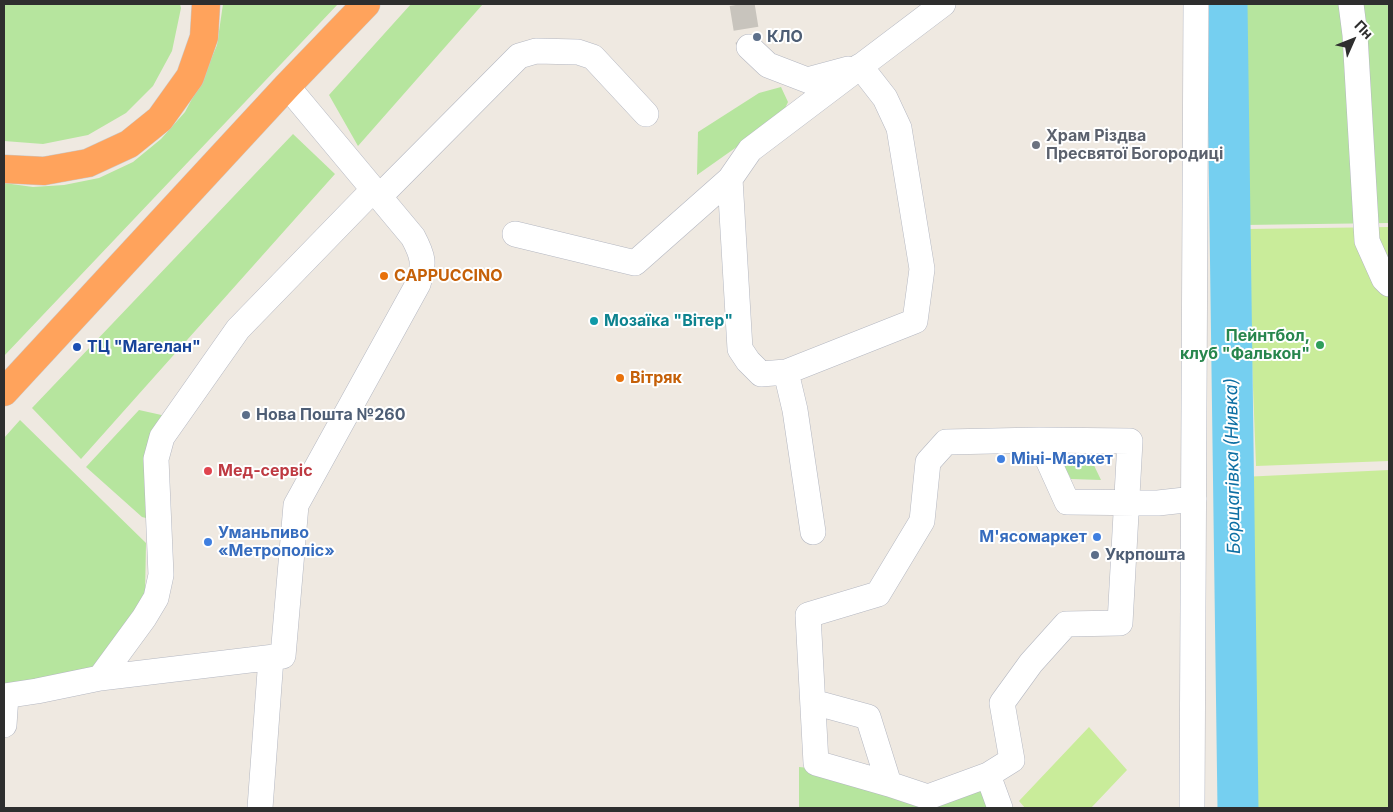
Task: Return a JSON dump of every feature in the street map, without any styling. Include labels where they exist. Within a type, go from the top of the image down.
[{"type":"highway","points":[[4,169],[44,171],[88,163],[129,144],[160,119],[190,77],[204,37],[206,4]]},
{"type":"highway","points":[[4,392],[287,86],[366,4]]},
{"type":"street","points":[[515,234],[635,263],[730,179],[750,150],[943,4]]},
{"type":"street","points":[[1192,808],[1196,4]]},
{"type":"street","points":[[1351,4],[1367,241],[1384,279],[1389,284]]},
{"type":"street","points":[[749,47],[768,65],[806,80],[860,66]]},
{"type":"street","points":[[100,678],[144,618],[156,598],[161,575],[156,459],[162,438],[238,329],[519,56],[536,51],[578,52],[593,57],[646,114]]},
{"type":"street","points":[[730,179],[740,349],[748,361],[761,374],[786,372],[915,321],[922,270],[899,128],[885,98],[860,66]]},
{"type":"street","points":[[4,725],[5,696],[100,678],[283,656],[296,505],[418,284],[423,262],[421,252],[413,237],[287,86]]},
{"type":"street","points":[[786,372],[795,410],[813,532]]},
{"type":"street","points":[[1039,440],[1068,502],[1158,503],[1194,498]]},
{"type":"street","points":[[1130,441],[1128,503],[1120,622],[1066,624],[1031,663],[1002,703],[1012,760],[988,775],[928,797],[816,763],[808,615],[878,594],[922,521],[928,462],[946,442],[1130,441]]},
{"type":"street","points":[[260,808],[271,658]]},
{"type":"street","points":[[813,702],[868,717],[889,784]]},
{"type":"street","points":[[988,775],[1000,808]]},
{"type":"green space","points":[[4,4],[180,4],[181,8],[172,51],[153,86],[126,113],[88,135],[43,144],[4,141]]},
{"type":"green space","points":[[223,4],[338,4],[4,356],[4,183],[33,187],[64,185],[99,178],[133,162],[161,139],[185,112],[202,80],[217,45]]},
{"type":"green space","points":[[411,4],[483,4],[358,146],[329,95]]},
{"type":"green space","points":[[1234,4],[1389,4],[1389,223],[1244,225]]},
{"type":"green space","points":[[781,87],[788,102],[782,115],[697,175],[698,132],[759,93]]},
{"type":"green space","points":[[293,134],[335,174],[81,459],[32,408]]},
{"type":"green space","name":"Пейнтбол, клуб \"Фалькон\"","points":[[1389,227],[1389,461],[1256,466],[1247,229]]},
{"type":"green space","points":[[139,410],[166,416],[154,520],[142,517],[86,467]]},
{"type":"green space","points":[[20,420],[146,543],[145,594],[94,675],[4,688],[4,438]]},
{"type":"green space","points":[[1091,459],[1101,480],[1071,479],[1064,466]]},
{"type":"green space","points":[[1389,470],[1389,808],[1245,808],[1242,477]]},
{"type":"green space","points":[[1089,727],[1127,770],[1091,808],[1025,808],[1019,801]]},
{"type":"green space","points":[[799,767],[821,769],[926,808],[799,808]]},
{"type":"green space","points":[[983,788],[991,808],[929,808]]},
{"type":"waterway","name":"Борщагівка (Нивка)","points":[[1227,4],[1238,808]]},
{"type":"tunnel","points":[[742,4],[749,47]]},
{"type":"place","name":"КЛО","points":[[757,37]]},
{"type":"place","name":"Храм Різдва Пресвятої Богородиці","points":[[1036,145]]},
{"type":"place","name":"CAPPUCCINO","points":[[384,276]]},
{"type":"place","name":"Мозаїка \"Вітер\"","points":[[594,321]]},
{"type":"place","name":"Пейнтбол, клуб \"Фалькон\"","points":[[1320,345]]},
{"type":"place","name":"ТЦ \"Магелан\"","points":[[77,347]]},
{"type":"place","name":"Вітряк","points":[[620,378]]},
{"type":"place","name":"Нова Пошта №260","points":[[246,415]]},
{"type":"place","name":"Міні-Маркет","points":[[1001,459]]},
{"type":"place","name":"Мед-сервіс","points":[[208,471]]},
{"type":"place","name":"М'ясомаркет","points":[[1097,537]]},
{"type":"place","name":"Уманьпиво «Метрополіс»","points":[[208,542]]},
{"type":"place","name":"Укрпошта","points":[[1095,555]]}]
